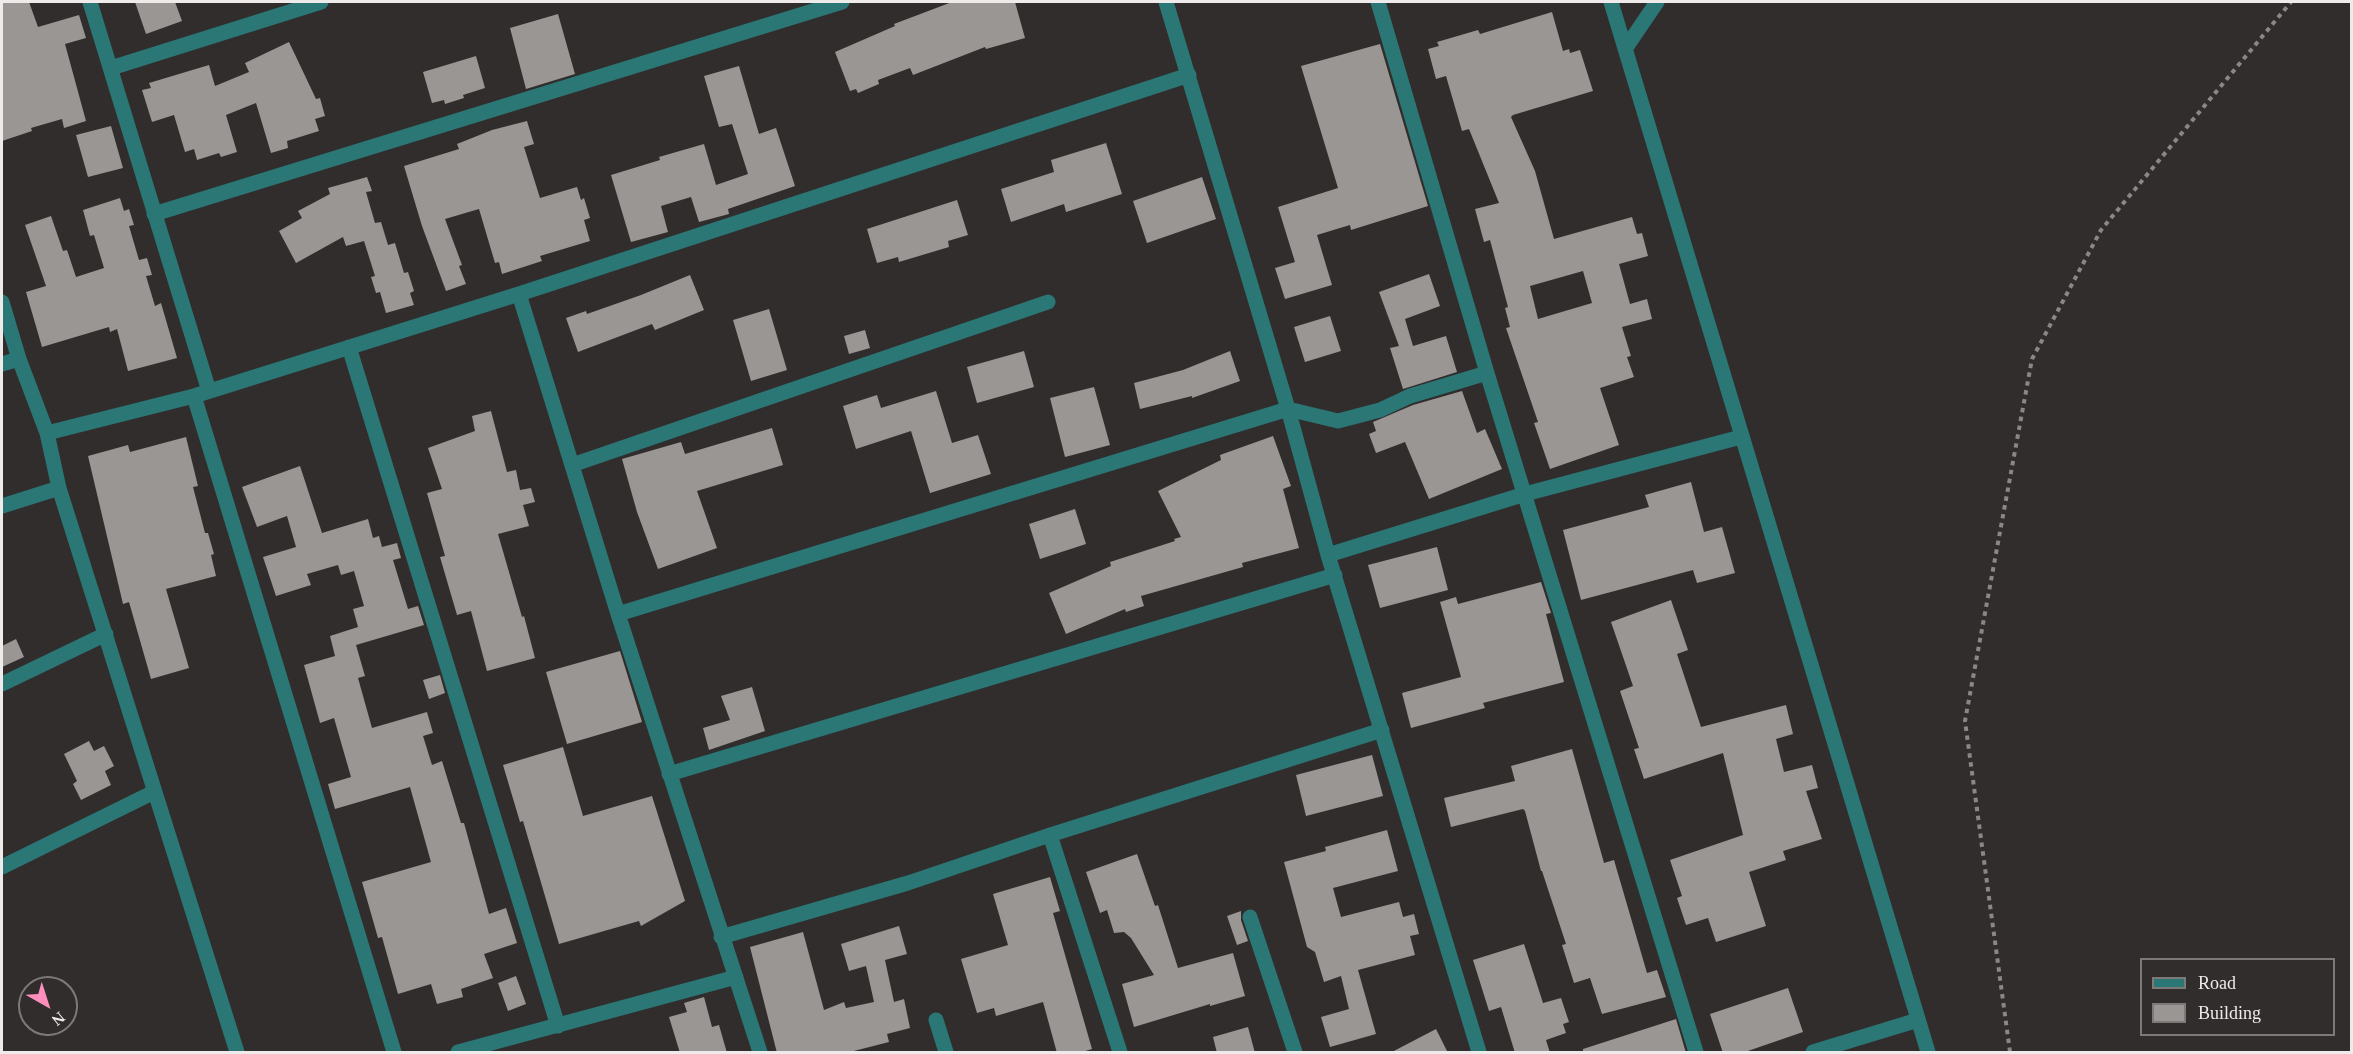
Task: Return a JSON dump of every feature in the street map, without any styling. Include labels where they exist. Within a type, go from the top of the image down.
[{"type":"street","points":[[90,2],[154,214],[201,394],[394,1053]]},
{"type":"street","points":[[111,68],[321,2]]},
{"type":"street","points":[[154,214],[842,2]]},
{"type":"street","points":[[1166,2],[1288,409],[1328,555],[1479,1053]]},
{"type":"street","points":[[1378,2],[1487,373],[1696,1053]]},
{"type":"street","points":[[1611,2],[1928,1053]]},
{"type":"street","points":[[1625,49],[1657,2]]},
{"type":"street","points":[[46,433],[201,394],[519,294],[1189,75]]},
{"type":"street","points":[[519,294],[618,614],[760,1053]]},
{"type":"street","points":[[2,302],[19,359],[46,433],[59,488],[237,1053]]},
{"type":"street","points":[[572,465],[1048,302]]},
{"type":"street","points":[[349,347],[558,1026]]},
{"type":"street","points":[[2,364],[19,359]]},
{"type":"street","points":[[618,614],[1288,409],[1338,421],[1380,410],[1410,396],[1487,373]]},
{"type":"street","points":[[1328,555],[1525,494],[1741,437]]},
{"type":"street","points":[[2,506],[59,488]]},
{"type":"street","points":[[669,774],[1335,575]]},
{"type":"street","points":[[2,684],[106,634]]},
{"type":"street","points":[[721,937],[908,883],[1050,835],[1382,730]]},
{"type":"street","points":[[2,867],[154,792]]},
{"type":"street","points":[[1050,835],[1120,1053]]},
{"type":"street","points":[[1250,917],[1295,1053]]},
{"type":"street","points":[[458,1053],[736,977]]},
{"type":"street","points":[[936,1020],[946,1053]]},
{"type":"street","points":[[1813,1053],[1918,1020]]},
{"type":"path","points":[[2010,1053],[1965,721],[2032,359],[2101,230],[2291,2]]},
{"type":"building","points":[[2,2],[29,2],[38,27],[79,15],[86,38],[65,44],[86,121],[64,128],[62,119],[31,128],[32,131],[2,141]]},
{"type":"building","points":[[135,2],[175,2],[182,21],[146,34]]},
{"type":"building","points":[[952,2],[1015,2],[1025,38],[986,49],[985,47],[913,75],[910,68],[878,80],[879,84],[858,93],[856,89],[850,91],[835,52],[895,26],[894,24]]},
{"type":"building","points":[[1552,12],[1563,51],[1569,49],[1570,53],[1580,50],[1593,91],[1511,117],[1535,171],[1554,239],[1632,217],[1637,234],[1642,233],[1648,256],[1619,264],[1630,304],[1647,299],[1652,319],[1622,327],[1631,356],[1627,357],[1634,377],[1600,388],[1619,445],[1550,469],[1534,423],[1538,422],[1506,328],[1510,327],[1505,308],[1508,307],[1490,240],[1484,242],[1475,209],[1499,203],[1469,129],[1462,131],[1446,76],[1436,79],[1428,49],[1439,46],[1437,42],[1478,30],[1480,34]],"holes":[[[1583,271],[1592,303],[1538,319],[1530,286]]]},
{"type":"building","points":[[558,14],[575,74],[526,89],[510,28]]},
{"type":"building","points":[[289,42],[316,99],[320,98],[325,116],[315,119],[319,131],[287,141],[288,148],[271,153],[256,103],[226,115],[237,152],[221,157],[219,153],[197,160],[194,149],[185,152],[174,115],[152,122],[142,90],[151,88],[149,83],[209,65],[215,86],[249,72],[245,63]]},
{"type":"building","points":[[1380,44],[1428,206],[1351,230],[1350,225],[1317,235],[1332,285],[1285,299],[1275,268],[1295,262],[1278,207],[1338,188],[1301,66]]},
{"type":"building","points":[[476,56],[485,88],[445,104],[444,100],[432,103],[423,72]]},
{"type":"building","points":[[739,66],[759,134],[776,128],[795,186],[728,209],[729,214],[699,222],[691,197],[661,206],[668,232],[631,242],[611,175],[660,160],[659,157],[704,144],[716,185],[748,174],[732,124],[719,127],[704,76]]},
{"type":"building","points":[[527,121],[534,144],[524,147],[540,198],[577,187],[581,200],[584,198],[590,218],[584,220],[590,241],[540,256],[542,261],[502,274],[499,262],[495,263],[479,209],[445,219],[462,265],[459,266],[466,284],[446,291],[422,226],[404,166],[459,149],[457,144],[492,130]]},
{"type":"building","points":[[111,126],[123,168],[88,177],[76,135]]},
{"type":"building","points":[[1106,143],[1122,194],[1066,212],[1064,204],[1011,222],[1001,189],[1054,172],[1051,160]]},
{"type":"building","points":[[367,177],[372,191],[366,192],[375,223],[381,222],[388,245],[395,243],[404,273],[408,272],[414,291],[410,293],[414,305],[386,313],[380,292],[376,293],[371,277],[375,276],[364,241],[346,246],[343,237],[296,263],[279,231],[302,218],[298,211],[330,194],[328,188]]},
{"type":"building","points":[[1202,177],[1216,219],[1147,243],[1133,201]]},
{"type":"building","points":[[120,198],[124,211],[129,209],[134,225],[129,226],[139,260],[147,258],[152,275],[146,276],[155,306],[161,303],[177,358],[128,371],[117,329],[110,332],[109,327],[42,347],[26,292],[46,286],[25,225],[51,216],[63,251],[67,250],[76,277],[104,268],[94,235],[90,236],[83,210]]},
{"type":"building","points":[[957,200],[968,235],[948,241],[949,247],[899,262],[898,257],[877,263],[867,229]]},
{"type":"building","points":[[1429,274],[1440,306],[1405,319],[1413,346],[1446,336],[1457,372],[1403,389],[1390,348],[1399,346],[1379,292]]},
{"type":"building","points":[[690,275],[704,310],[655,330],[652,324],[578,352],[566,318],[586,311],[587,314]]},
{"type":"building","points":[[769,309],[787,370],[751,381],[733,320]]},
{"type":"building","points":[[1330,316],[1341,351],[1305,362],[1294,327]]},
{"type":"building","points":[[865,330],[870,348],[849,354],[844,336]]},
{"type":"building","points":[[1024,351],[1034,387],[977,403],[967,367]]},
{"type":"building","points":[[1230,351],[1240,381],[1192,398],[1192,396],[1140,409],[1134,383],[1183,370]]},
{"type":"building","points":[[1094,387],[1110,445],[1065,457],[1050,398]]},
{"type":"building","points":[[936,391],[952,443],[978,435],[991,474],[930,493],[911,431],[856,449],[843,406],[877,395],[881,408]]},
{"type":"building","points":[[1462,391],[1477,433],[1485,429],[1502,469],[1429,499],[1405,442],[1376,453],[1369,434],[1376,431],[1373,422],[1413,405]]},
{"type":"building","points":[[491,411],[507,472],[516,470],[520,490],[531,488],[535,502],[523,505],[529,526],[498,534],[535,658],[487,671],[471,611],[457,615],[440,557],[445,556],[427,493],[442,489],[428,448],[475,431],[472,416]]},
{"type":"building","points":[[772,428],[783,465],[697,491],[717,548],[658,569],[637,512],[622,459],[681,442],[685,454]]},
{"type":"building","points":[[1273,436],[1291,486],[1283,489],[1299,548],[1242,563],[1243,567],[1141,596],[1144,606],[1126,612],[1125,609],[1066,634],[1049,593],[1111,566],[1110,562],[1181,537],[1158,491],[1221,460],[1220,455]]},
{"type":"building","points":[[186,437],[198,486],[193,487],[205,533],[208,533],[214,554],[211,555],[216,576],[166,589],[189,668],[151,679],[129,602],[123,604],[88,456],[128,445],[130,452]]},
{"type":"building","points":[[300,466],[322,533],[368,519],[373,538],[379,536],[382,547],[397,543],[401,558],[393,560],[408,609],[418,606],[424,625],[356,645],[365,676],[358,678],[372,728],[427,712],[433,733],[423,736],[432,765],[442,761],[461,823],[464,823],[489,914],[506,908],[517,943],[484,954],[493,978],[461,989],[463,997],[437,1004],[431,984],[398,994],[382,937],[378,938],[362,882],[431,862],[410,787],[335,809],[328,784],[351,777],[334,718],[320,723],[304,665],[335,656],[330,636],[358,627],[353,609],[364,606],[354,571],[341,575],[338,565],[307,574],[311,585],[276,596],[263,557],[296,547],[287,516],[257,527],[242,487]]},
{"type":"building","points":[[1691,482],[1704,532],[1722,527],[1735,573],[1697,583],[1693,570],[1581,600],[1563,530],[1649,507],[1645,495]]},
{"type":"building","points":[[1075,509],[1086,544],[1040,559],[1029,524]]},
{"type":"building","points":[[1437,547],[1448,590],[1380,608],[1368,565]]},
{"type":"building","points":[[1541,582],[1551,613],[1546,614],[1564,682],[1483,703],[1485,708],[1411,728],[1402,693],[1461,677],[1440,602],[1456,597],[1458,604]]},
{"type":"building","points":[[1671,600],[1688,650],[1677,654],[1701,727],[1786,705],[1793,734],[1776,739],[1784,772],[1812,765],[1818,788],[1806,791],[1822,839],[1783,851],[1786,860],[1749,872],[1766,926],[1716,942],[1708,918],[1686,925],[1677,898],[1682,896],[1670,860],[1743,835],[1723,753],[1644,779],[1634,749],[1639,748],[1620,691],[1633,686],[1611,622]]},
{"type":"building","points":[[16,639],[24,657],[2,667],[2,646]]},
{"type":"building","points":[[620,651],[642,722],[567,744],[546,672]]},
{"type":"building","points":[[440,675],[445,693],[429,699],[423,680]]},
{"type":"building","points":[[752,687],[765,731],[709,750],[703,728],[730,720],[721,696]]},
{"type":"building","points":[[89,741],[94,751],[104,746],[114,766],[105,771],[111,785],[81,800],[73,784],[77,781],[64,754]]},
{"type":"building","points":[[563,747],[583,816],[652,796],[685,901],[641,926],[639,921],[559,944],[523,821],[520,822],[503,765]]},
{"type":"building","points":[[1572,749],[1604,863],[1614,860],[1647,973],[1657,970],[1666,997],[1602,1014],[1590,978],[1574,983],[1562,945],[1566,944],[1541,871],[1525,811],[1523,809],[1451,827],[1444,798],[1515,781],[1511,766]]},
{"type":"building","points":[[1372,755],[1383,796],[1306,816],[1296,775]]},
{"type":"building","points":[[1387,830],[1398,871],[1333,888],[1341,917],[1399,902],[1403,917],[1414,914],[1419,934],[1410,936],[1415,955],[1358,970],[1376,1034],[1330,1047],[1321,1017],[1349,1009],[1341,976],[1324,982],[1315,952],[1307,947],[1284,862],[1326,851],[1325,847]]},
{"type":"building","points":[[1137,854],[1155,906],[1158,905],[1178,968],[1233,953],[1245,996],[1134,1027],[1122,984],[1154,975],[1131,938],[1124,932],[1114,933],[1107,910],[1100,913],[1086,872]]},
{"type":"building","points":[[1050,877],[1060,911],[1053,913],[1092,1049],[1079,1053],[1057,1053],[1043,1002],[996,1016],[994,1008],[977,1013],[961,959],[1008,945],[993,894]]},
{"type":"building","points":[[1241,911],[1241,920],[1248,941],[1237,945],[1227,916]]},
{"type":"building","points":[[899,926],[907,954],[885,960],[894,1002],[904,999],[910,1028],[887,1034],[889,1042],[846,1053],[777,1053],[750,947],[803,932],[824,1010],[844,1002],[846,1008],[874,1002],[866,966],[849,971],[841,944]]},
{"type":"building","points":[[1524,944],[1543,1003],[1561,998],[1569,1022],[1563,1024],[1566,1033],[1546,1040],[1550,1053],[1515,1053],[1501,1007],[1489,1011],[1473,960]]},
{"type":"building","points":[[516,976],[526,1004],[508,1011],[498,983]]},
{"type":"building","points":[[1788,988],[1803,1032],[1742,1053],[1723,1053],[1710,1014]]},
{"type":"building","points":[[704,997],[712,1027],[719,1025],[727,1053],[680,1053],[669,1017],[687,1012],[684,1003]]},
{"type":"building","points":[[1676,1019],[1686,1053],[1583,1053],[1583,1049]]},
{"type":"building","points":[[1248,1027],[1255,1053],[1217,1053],[1213,1037]]},
{"type":"building","points":[[1436,1029],[1448,1053],[1390,1053]]}]
